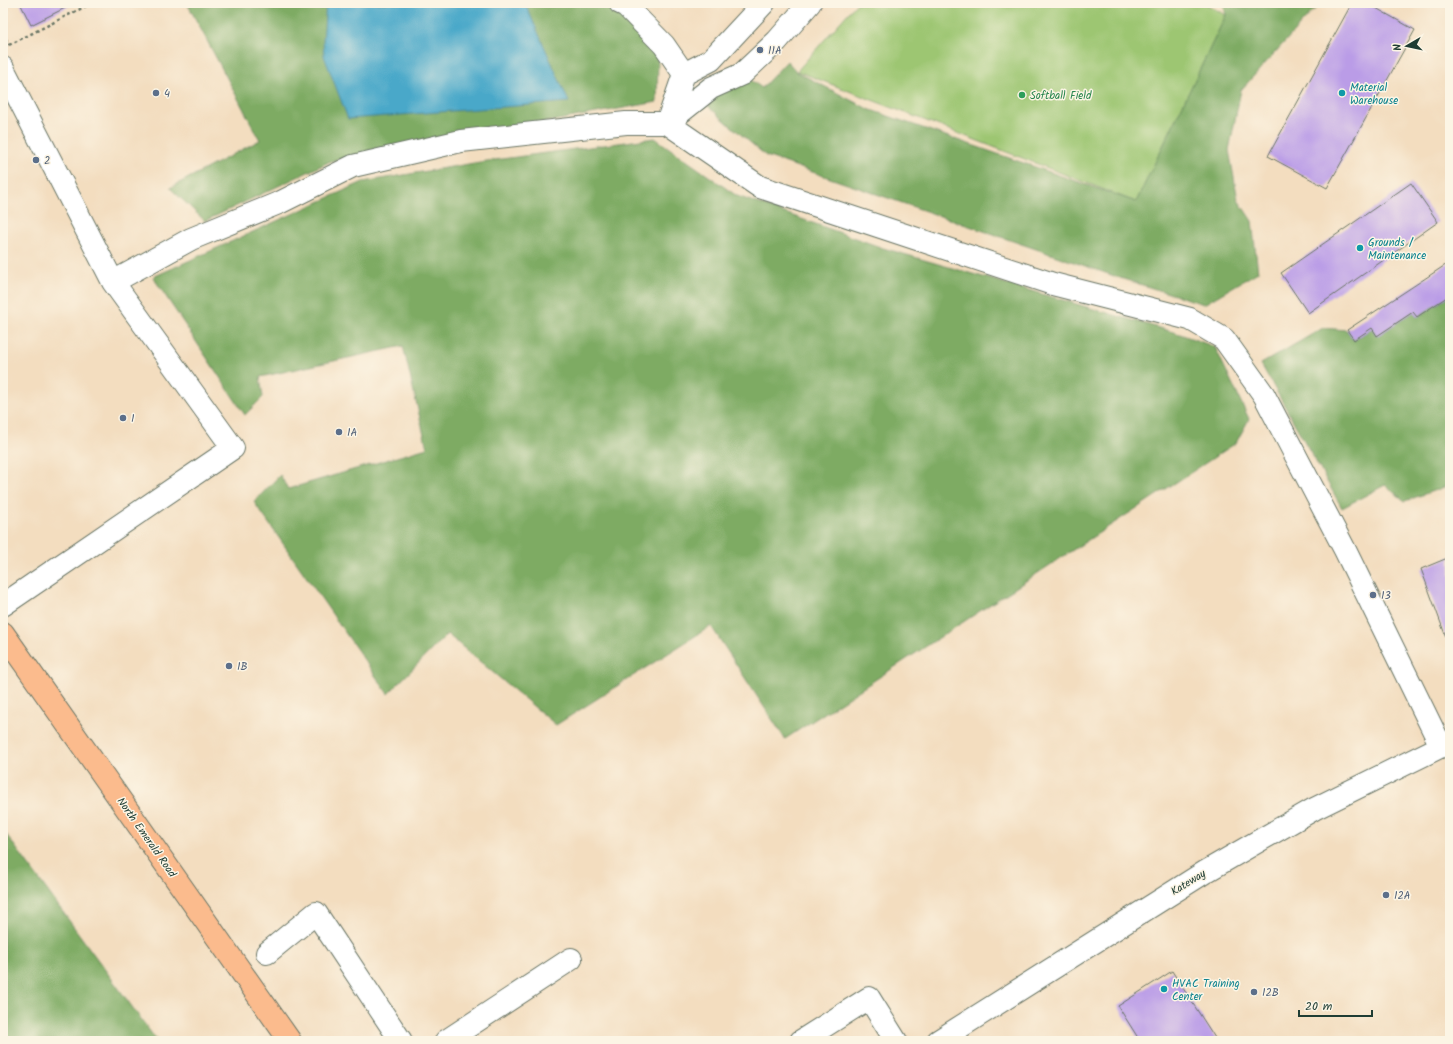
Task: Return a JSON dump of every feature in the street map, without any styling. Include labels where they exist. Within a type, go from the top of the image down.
[{"type":"main road","name":"North Emerald Road","points":[[3,633],[290,1041]]},
{"type":"street","points":[[620,3],[626,6],[664,45],[684,74]]},
{"type":"street","points":[[667,123],[684,74],[711,60],[764,3]]},
{"type":"street","points":[[667,123],[711,88],[742,74],[777,40],[810,3]]},
{"type":"street","points":[[3,68],[113,282],[233,448],[3,605]]},
{"type":"street","points":[[113,282],[191,239],[281,202],[353,166],[461,141],[626,123],[667,123],[760,187],[1052,284],[1190,318],[1224,339],[1264,395],[1446,744]]},
{"type":"street","name":"Kateway","points":[[938,1041],[1205,872],[1314,809],[1446,744]]},
{"type":"street","points":[[266,953],[316,913],[401,1041]]},
{"type":"street","points":[[446,1041],[570,959]]},
{"type":"street","points":[[802,1041],[869,998],[896,1041]]},
{"type":"path","points":[[9,45],[92,3]]},
{"type":"green space","points":[[187,3],[612,3],[626,12],[658,58],[657,102],[331,161],[205,221],[170,188],[260,140]]},
{"type":"green space","name":"Softball Field","points":[[857,3],[1204,3],[1226,15],[1136,202],[797,71]]},
{"type":"green space","points":[[1223,3],[1322,3],[1311,13],[1241,90],[1229,150],[1238,200],[1252,221],[1258,272],[1204,304],[1123,279],[766,156],[709,107],[711,88],[742,74],[762,88],[787,61],[797,72],[868,109],[1136,202],[1226,15]]},
{"type":"green space","points":[[655,138],[737,196],[883,248],[1180,334],[1215,347],[1249,419],[1236,443],[785,739],[711,626],[556,725],[447,634],[388,694],[254,502],[280,475],[288,489],[427,448],[403,346],[260,377],[263,397],[245,415],[153,277],[363,182],[480,162]]},
{"type":"green space","points":[[1450,295],[1450,485],[1405,501],[1385,485],[1342,508],[1261,364],[1323,328],[1347,330],[1354,340],[1372,328],[1377,336],[1413,312],[1417,317]]},
{"type":"green space","points":[[3,830],[157,1041],[3,1041]]},
{"type":"water","points":[[326,3],[525,3],[569,102],[348,119],[324,56],[323,41]]},
{"type":"building","points":[[20,3],[75,3],[31,25]]},
{"type":"building","name":"Material Warehouse","points":[[1352,3],[1367,3],[1415,30],[1327,188],[1268,156]]},
{"type":"building","name":"Grounds / Maintenance","points":[[1411,183],[1438,222],[1308,313],[1281,273]]},
{"type":"building","points":[[1450,262],[1450,295],[1417,317],[1413,312],[1377,336],[1372,328],[1354,340],[1347,330]]},
{"type":"building","points":[[1450,557],[1450,648],[1421,569]]},
{"type":"building","name":"HVAC Training Center","points":[[1172,971],[1217,1041],[1140,1041],[1118,1006]]},
{"type":"place","name":"11A","points":[[760,50]]},
{"type":"place","name":"4","points":[[156,93]]},
{"type":"place","name":"Material Warehouse","points":[[1342,93]]},
{"type":"place","name":"Softball Field","points":[[1022,95]]},
{"type":"place","name":"2","points":[[36,160]]},
{"type":"place","name":"Grounds / Maintenance","points":[[1360,248]]},
{"type":"place","name":"1","points":[[123,418]]},
{"type":"place","name":"1A","points":[[339,432]]},
{"type":"place","name":"13","points":[[1373,595]]},
{"type":"place","name":"1B","points":[[229,666]]},
{"type":"place","name":"12A","points":[[1386,895]]},
{"type":"place","name":"HVAC Training Center","points":[[1164,989]]},
{"type":"place","name":"12B","points":[[1254,992]]}]
